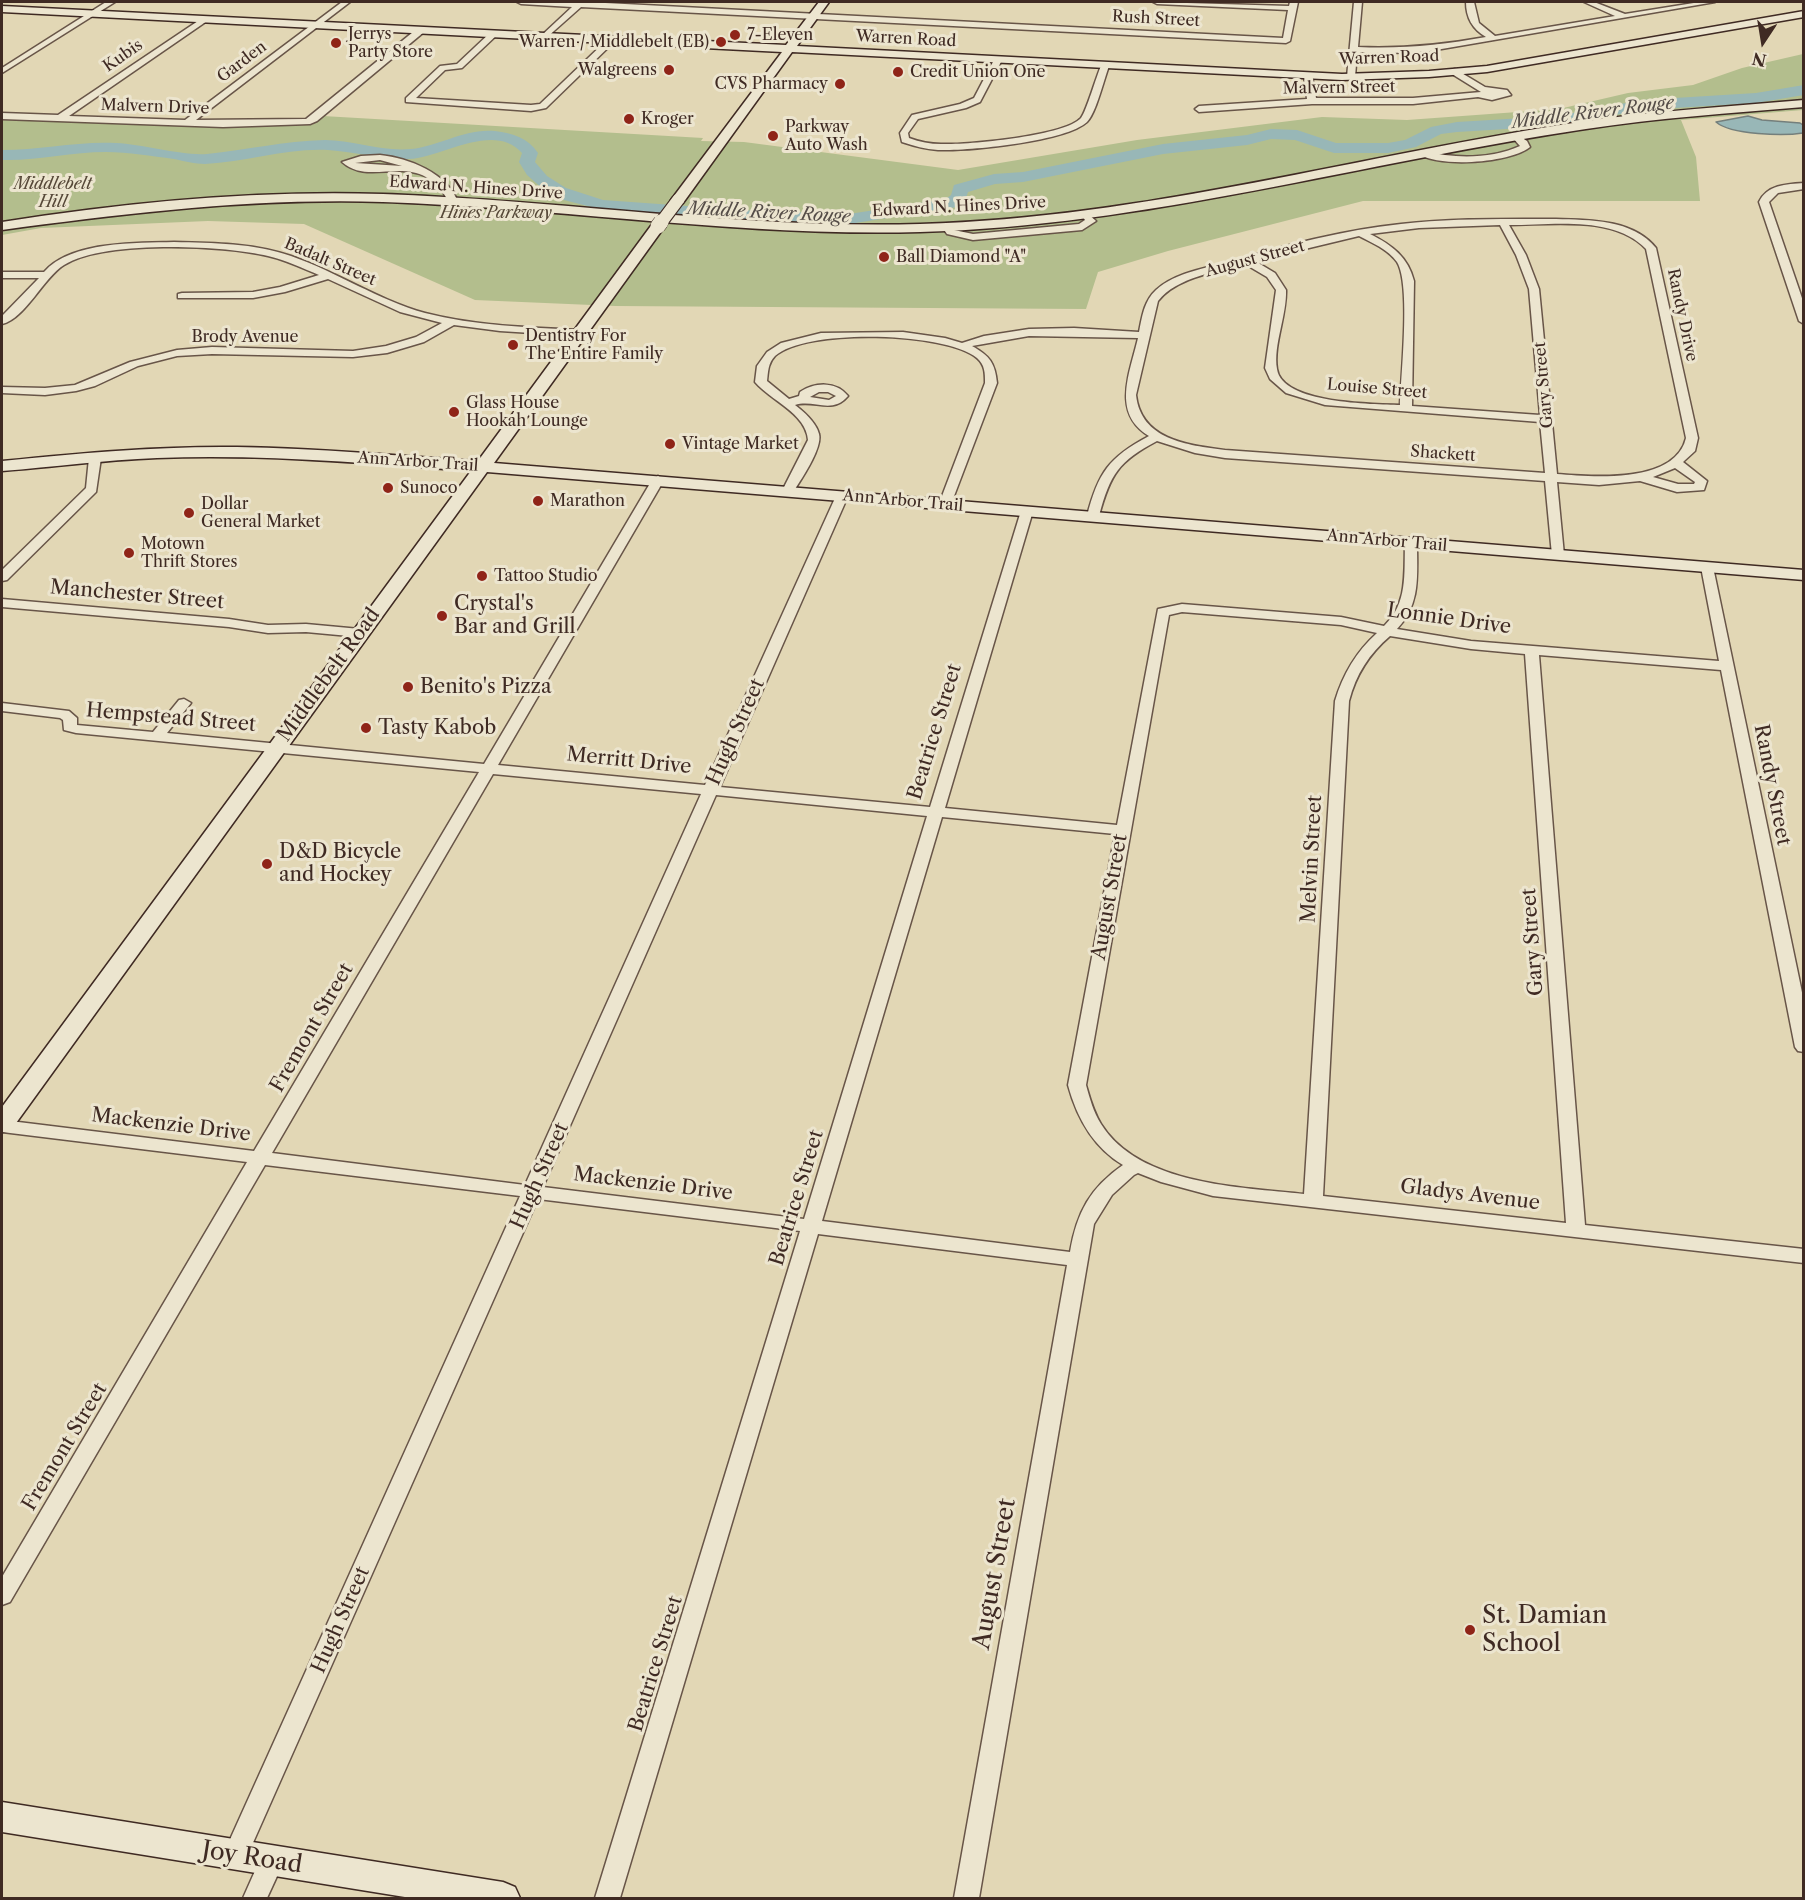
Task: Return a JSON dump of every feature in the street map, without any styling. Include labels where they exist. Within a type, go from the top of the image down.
[{"type":"main road","points":[[790,49],[824,2]]},
{"type":"main road","name":"Warren Road","points":[[2,9],[1351,77],[1455,72],[1513,65],[1803,14]]},
{"type":"main road","name":"Middlebelt Road","points":[[2,1125],[481,466],[790,49]]},
{"type":"main road","name":"Edward N. Hines Drive","points":[[2,226],[101,211],[212,200],[333,196],[453,202],[804,227],[947,226],[1087,216],[1168,203],[1516,137],[1634,119],[1803,103]]},
{"type":"main road","name":"Ann Arbor Trail","points":[[2,466],[179,452],[274,453],[658,480],[1803,575]]},
{"type":"main road","name":"Joy Road","points":[[2,1816],[503,1899]]},
{"type":"street","points":[[2,71],[111,2]]},
{"type":"street","name":"Garden","points":[[187,123],[346,2]]},
{"type":"street","name":"Rush Street","points":[[521,2],[580,3],[1286,41],[1293,5]]},
{"type":"street","points":[[1157,2],[1293,5]]},
{"type":"street","points":[[1351,77],[1358,2]]},
{"type":"street","points":[[1470,2],[1470,15],[1474,24],[1493,38]]},
{"type":"street","points":[[1588,2],[1623,16]]},
{"type":"street","points":[[1353,49],[1416,50],[1711,2]]},
{"type":"street","points":[[545,37],[580,3]]},
{"type":"street","name":"Kubis","points":[[60,119],[204,19]]},
{"type":"street","name":"Malvern Drive","points":[[2,116],[187,123],[307,122],[314,119],[421,30]]},
{"type":"street","points":[[494,34],[459,66],[443,68],[409,100],[531,108],[543,106],[612,40]]},
{"type":"street","points":[[998,60],[977,100],[963,106],[919,115],[909,123],[903,137],[913,144],[956,148],[1059,131],[1080,124],[1085,119],[1106,66]]},
{"type":"street","name":"Malvern Street","points":[[1199,109],[1312,101],[1399,102],[1482,92],[1455,72]]},
{"type":"street","points":[[1308,76],[1312,101]]},
{"type":"street","points":[[416,169],[351,166],[347,162],[368,157],[386,158],[416,169],[450,191],[453,202]]},
{"type":"street","points":[[1803,186],[1782,189],[1768,194],[1764,199],[1803,321]]},
{"type":"street","name":"Gary Street","points":[[1503,222],[1521,255],[1534,289],[1558,555]]},
{"type":"street","name":"August Street","points":[[1158,436],[1137,422],[1129,406],[1143,335],[1151,303],[1164,288],[1191,276],[1360,233],[1429,224],[1582,223],[1625,232]]},
{"type":"street","name":"Randy Drive","points":[[1625,232],[1646,242],[1653,252],[1692,445],[1684,458],[1676,463]]},
{"type":"street","points":[[1360,233],[1394,252],[1407,271],[1406,409]]},
{"type":"street","name":"Badalt Street","points":[[47,275],[64,261],[98,250],[125,247],[241,248],[271,254],[328,276],[400,309],[452,322],[579,333]]},
{"type":"street","name":"Louise Street","points":[[1247,261],[1271,275],[1281,290],[1271,368],[1277,381],[1295,393],[1322,401],[1547,419]]},
{"type":"street","points":[[2,275],[47,275]]},
{"type":"street","points":[[2,321],[28,297],[47,275]]},
{"type":"street","points":[[182,296],[224,297],[260,294],[328,276]]},
{"type":"street","points":[[1792,284],[1803,284]]},
{"type":"street","name":"Brody Avenue","points":[[2,390],[37,392],[78,387],[135,364],[178,353],[243,350],[334,355],[383,351],[419,342],[452,322]]},
{"type":"street","points":[[962,346],[1002,335],[1036,331],[1143,335]]},
{"type":"street","points":[[788,491],[814,435],[807,421],[761,382],[760,373],[766,360],[788,344],[805,338],[836,334],[906,335],[939,339],[962,346],[984,360],[990,368],[992,378],[945,504]]},
{"type":"street","points":[[786,404],[805,399]]},
{"type":"street","points":[[1093,516],[1101,482],[1109,467],[1126,453],[1158,436]]},
{"type":"street","name":"Shackett","points":[[1158,436],[1189,448],[1225,454],[1552,479],[1599,481],[1641,477],[1676,463]]},
{"type":"street","points":[[2,577],[92,489],[95,458]]},
{"type":"street","points":[[1641,477],[1677,488],[1700,487],[1702,483],[1698,478],[1676,463]]},
{"type":"street","name":"Fremont Street","points":[[2,1596],[658,480]]},
{"type":"street","name":"Hugh Street","points":[[235,1856],[842,496]]},
{"type":"street","name":"Beatrice Street","points":[[608,1899],[812,1227],[934,812],[1027,511]]},
{"type":"street","name":"Melvin Street","points":[[1313,1200],[1342,701],[1347,682],[1356,665],[1399,618],[1407,601],[1411,543]]},
{"type":"street","name":"Randy Street","points":[[1707,567],[1803,1047]]},
{"type":"street","name":"Manchester Street","points":[[2,603],[217,622],[268,629],[290,638],[356,638]]},
{"type":"street","name":"Lonnie Drive","points":[[1167,610],[1182,608],[1341,621],[1444,642],[1726,666]]},
{"type":"street","name":"August Street","points":[[1136,1165],[1111,1148],[1091,1127],[1080,1104],[1077,1085],[1161,616],[1167,610]]},
{"type":"street","name":"Gary Street","points":[[1532,650],[1576,1230]]},
{"type":"street","points":[[157,736],[184,703]]},
{"type":"street","name":"Hempstead Street","points":[[2,707],[64,714],[70,718],[69,727],[76,729],[276,748]]},
{"type":"street","name":"Merritt Drive","points":[[276,748],[1122,830]]},
{"type":"street","name":"Mackenzie Drive","points":[[2,1125],[1076,1259]]},
{"type":"street","points":[[1076,1259],[1084,1224],[1094,1204],[1115,1179],[1136,1165]]},
{"type":"street","name":"Gladys Avenue","points":[[1136,1165],[1165,1178],[1213,1190],[1803,1256]]},
{"type":"street","name":"August Street","points":[[967,1899],[1076,1259]]},
{"type":"street","points":[[255,1899],[272,1861]]},
{"type":"green space","name":"Hines Parkway","points":[[1803,54],[1803,110],[1681,120],[1696,157],[1700,201],[1363,201],[1168,251],[1098,272],[1086,309],[615,306],[475,300],[304,224],[208,221],[41,228],[2,235],[2,120],[207,126],[312,125],[323,116],[703,138],[701,141],[744,142],[958,170],[1137,140],[1322,117],[1407,120],[1559,109],[1628,93],[1693,85],[1742,68]]},
{"type":"water","points":[[1748,116],[1762,120],[1800,123],[1803,125],[1803,133],[1745,132],[1733,130],[1716,122]]},
{"type":"waterway","name":"Middle River Rouge","points":[[2,155],[35,155],[103,147],[130,148],[204,159],[275,148],[327,145],[381,153],[412,154],[470,137],[495,136],[516,141],[526,147],[530,153],[527,162],[533,171],[550,186],[560,192],[592,203],[757,216],[849,219],[951,203],[959,197],[960,189],[994,179],[1023,177],[1163,149],[1247,140],[1271,134],[1297,135],[1334,148],[1388,148],[1410,144],[1437,130],[1457,127],[1557,121],[1642,105],[1756,98],[1804,90]]},
{"type":"place","name":"7-Eleven","points":[[735,35]]},
{"type":"place","name":"Warren / Middlebelt (EB)","points":[[721,42]]},
{"type":"place","name":"Jerrys Party Store","points":[[336,43]]},
{"type":"place","name":"Walgreens","points":[[669,70]]},
{"type":"place","name":"Credit Union One","points":[[898,72]]},
{"type":"place","name":"CVS Pharmacy","points":[[840,84]]},
{"type":"place","name":"Kroger","points":[[629,119]]},
{"type":"place","name":"Parkway Auto Wash","points":[[773,136]]},
{"type":"place","name":"Ball Diamond \"A\"","points":[[884,257]]},
{"type":"place","name":"Dentistry For The Entire Family","points":[[513,345]]},
{"type":"place","name":"Glass House Hookah Lounge","points":[[454,412]]},
{"type":"place","name":"Vintage Market","points":[[670,444]]},
{"type":"place","name":"Sunoco","points":[[388,488]]},
{"type":"place","name":"Marathon","points":[[538,501]]},
{"type":"place","name":"Dollar General Market","points":[[189,513]]},
{"type":"place","name":"Motown Thrift Stores","points":[[129,553]]},
{"type":"place","name":"Tattoo Studio","points":[[482,576]]},
{"type":"place","name":"Crystal's Bar and Grill","points":[[442,616]]},
{"type":"place","name":"Benito's Pizza","points":[[408,687]]},
{"type":"place","name":"Tasty Kabob","points":[[366,728]]},
{"type":"place","name":"D&D Bicycle and Hockey","points":[[267,864]]},
{"type":"place","name":"St. Damian School","points":[[1470,1630]]},
{"type":"park label","name":"Middlebelt Hill","points":[[53,193]]}]
